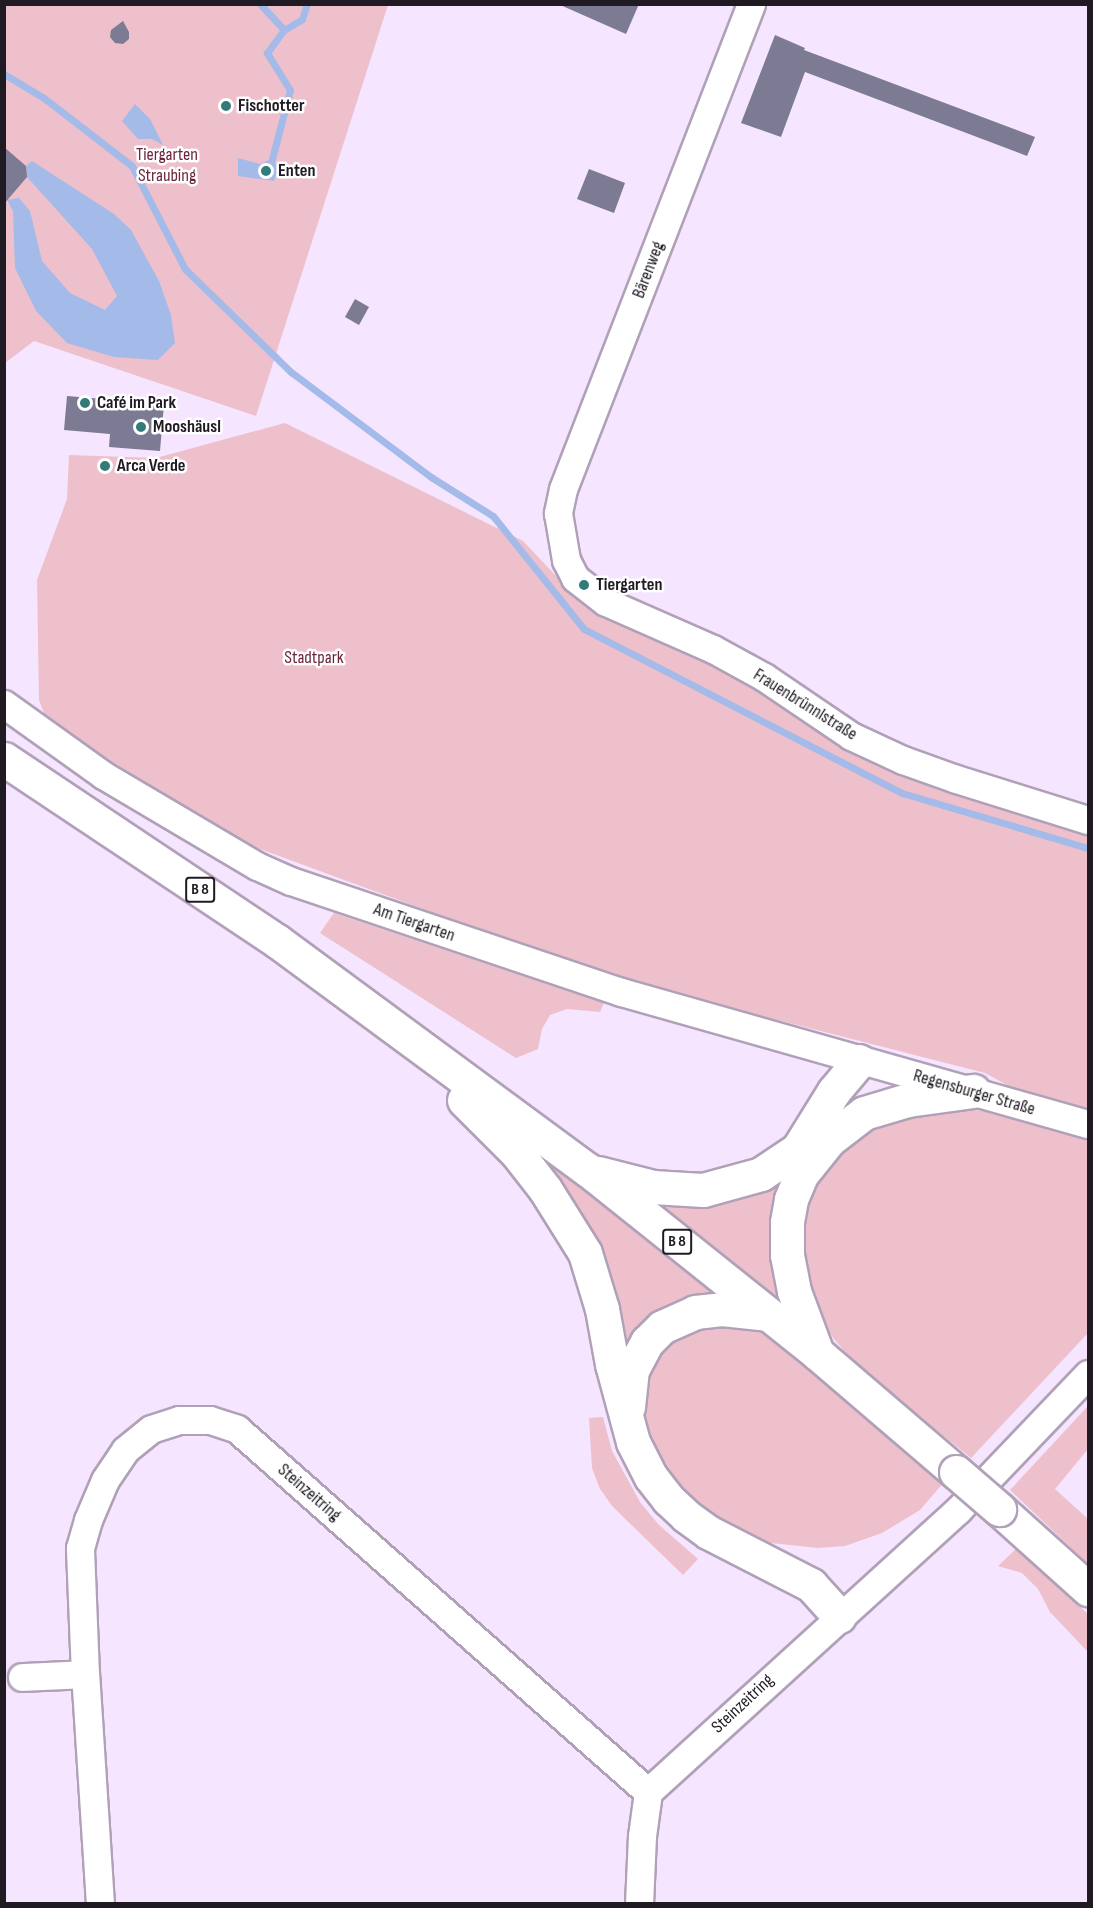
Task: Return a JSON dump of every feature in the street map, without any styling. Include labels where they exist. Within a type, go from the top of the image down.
[{"type":"main road","name":"B 8","points":[[4,759],[277,941],[588,1170],[817,1353],[1089,1589]]},
{"type":"main road","points":[[391,1027],[517,1153],[585,1253],[596,1285],[612,1364],[633,1442],[651,1477],[668,1499],[686,1516],[708,1532],[811,1585],[839,1616]]},
{"type":"main road","points":[[860,1061],[864,1113]]},
{"type":"main road","points":[[588,1170],[674,1190],[704,1190],[761,1174],[798,1149],[834,1091],[860,1061]]},
{"type":"main road","points":[[817,1353],[794,1292],[787,1255],[787,1222],[791,1199],[801,1175],[829,1140],[864,1113],[908,1100],[973,1091]]},
{"type":"main road","points":[[628,1424],[632,1370],[640,1352],[662,1327],[695,1312],[722,1309],[767,1314]]},
{"type":"street","name":"Bärenweg","points":[[561,537],[558,513],[563,489],[752,4]]},
{"type":"street","name":"Frauenbrünnlstraße","points":[[561,537],[566,560],[575,578],[606,602],[713,649],[764,677],[851,736],[903,760],[956,779],[1089,820]]},
{"type":"street","name":"Am Tiergarten","points":[[4,704],[103,775],[257,866],[291,881],[621,992],[860,1061]]},
{"type":"street","name":"Regensburger Straße","points":[[860,1061],[1089,1124]]},
{"type":"street","name":"Steinzeitring","points":[[100,1904],[85,1674],[80,1548],[88,1520],[105,1480],[125,1450],[151,1430],[179,1420],[210,1420],[237,1429],[648,1792],[958,1510],[1089,1374]]},
{"type":"street","points":[[22,1677],[85,1674]]},
{"type":"street","points":[[639,1904],[641,1847],[648,1792]]},
{"type":"green space","name":"Tiergarten Straubing","points":[[5,5],[388,5],[256,416],[34,341],[5,363]]},
{"type":"green space","name":"Stadtpark","points":[[285,423],[523,541],[575,596],[608,617],[705,658],[875,762],[1005,810],[1088,833],[1088,1110],[1020,1092],[985,1073],[605,976],[225,836],[46,718],[39,700],[37,580],[67,499],[69,455],[156,458]]},
{"type":"green space","points":[[334,913],[604,1003],[600,1012],[567,1009],[550,1015],[542,1029],[538,1049],[516,1058],[320,933]]},
{"type":"green space","points":[[955,1107],[982,1111],[1088,1139],[1088,1333],[971,1458],[858,1367],[834,1339],[816,1312],[800,1249],[808,1189],[823,1163],[868,1125]]},
{"type":"green space","points":[[554,1167],[715,1293],[629,1347],[622,1347],[548,1168]]},
{"type":"green space","points":[[784,1175],[785,1304],[780,1307],[658,1210],[660,1206],[695,1204]]},
{"type":"green space","points":[[692,1323],[753,1326],[774,1339],[944,1482],[920,1510],[882,1533],[845,1546],[818,1548],[762,1542],[685,1502],[641,1432],[644,1366],[653,1350]]},
{"type":"green space","points":[[1088,1406],[1088,1449],[1055,1489],[1088,1519],[1088,1564],[1010,1490]]},
{"type":"green space","points":[[603,1417],[612,1451],[640,1502],[658,1524],[698,1559],[683,1575],[613,1507],[600,1489],[592,1468],[589,1418]]},
{"type":"green space","points":[[1016,1549],[1088,1614],[1088,1652],[1050,1612],[1038,1589],[1022,1573],[998,1566]]},
{"type":"water","points":[[135,104],[150,119],[163,145],[152,139],[138,139],[122,121]]},
{"type":"water","points":[[238,158],[260,164],[272,159],[279,167],[274,181],[238,176]]},
{"type":"water","points":[[32,161],[114,214],[131,230],[159,281],[171,315],[175,343],[158,360],[114,357],[67,343],[36,311],[15,268],[13,211],[7,200],[19,198],[30,211],[42,261],[70,293],[105,310],[117,296],[92,249],[27,177],[26,166]]},
{"type":"building","points":[[558,4],[639,4],[626,34]]},
{"type":"building","points":[[123,21],[129,32],[129,39],[123,44],[115,43],[110,37],[111,30]]},
{"type":"building","points":[[775,35],[805,48],[804,50],[1035,137],[1027,156],[805,72],[781,137],[741,123]]},
{"type":"building","points":[[4,147],[26,166],[27,177],[4,204]]},
{"type":"building","points":[[589,169],[625,183],[614,213],[577,199]]},
{"type":"building","points":[[355,299],[369,307],[359,325],[345,317]]},
{"type":"building","points":[[67,396],[164,404],[160,451],[109,447],[110,434],[64,430]]},
{"type":"waterway","points":[[260,4],[284,30]]},
{"type":"waterway","points":[[272,159],[290,90],[267,53],[284,30],[302,19],[307,4]]},
{"type":"waterway","points":[[4,74],[44,98],[132,166],[185,269],[291,372],[431,477],[493,516],[584,629],[902,793],[1088,848]]},
{"type":"place","name":"Fischotter","points":[[226,106]]},
{"type":"place","name":"Enten","points":[[266,171]]},
{"type":"place","name":"Café im Park","points":[[85,403]]},
{"type":"place","name":"Mooshäusl","points":[[141,427]]},
{"type":"place","name":"Arca Verde","points":[[105,466]]},
{"type":"place","name":"Tiergarten","points":[[584,585]]}]
